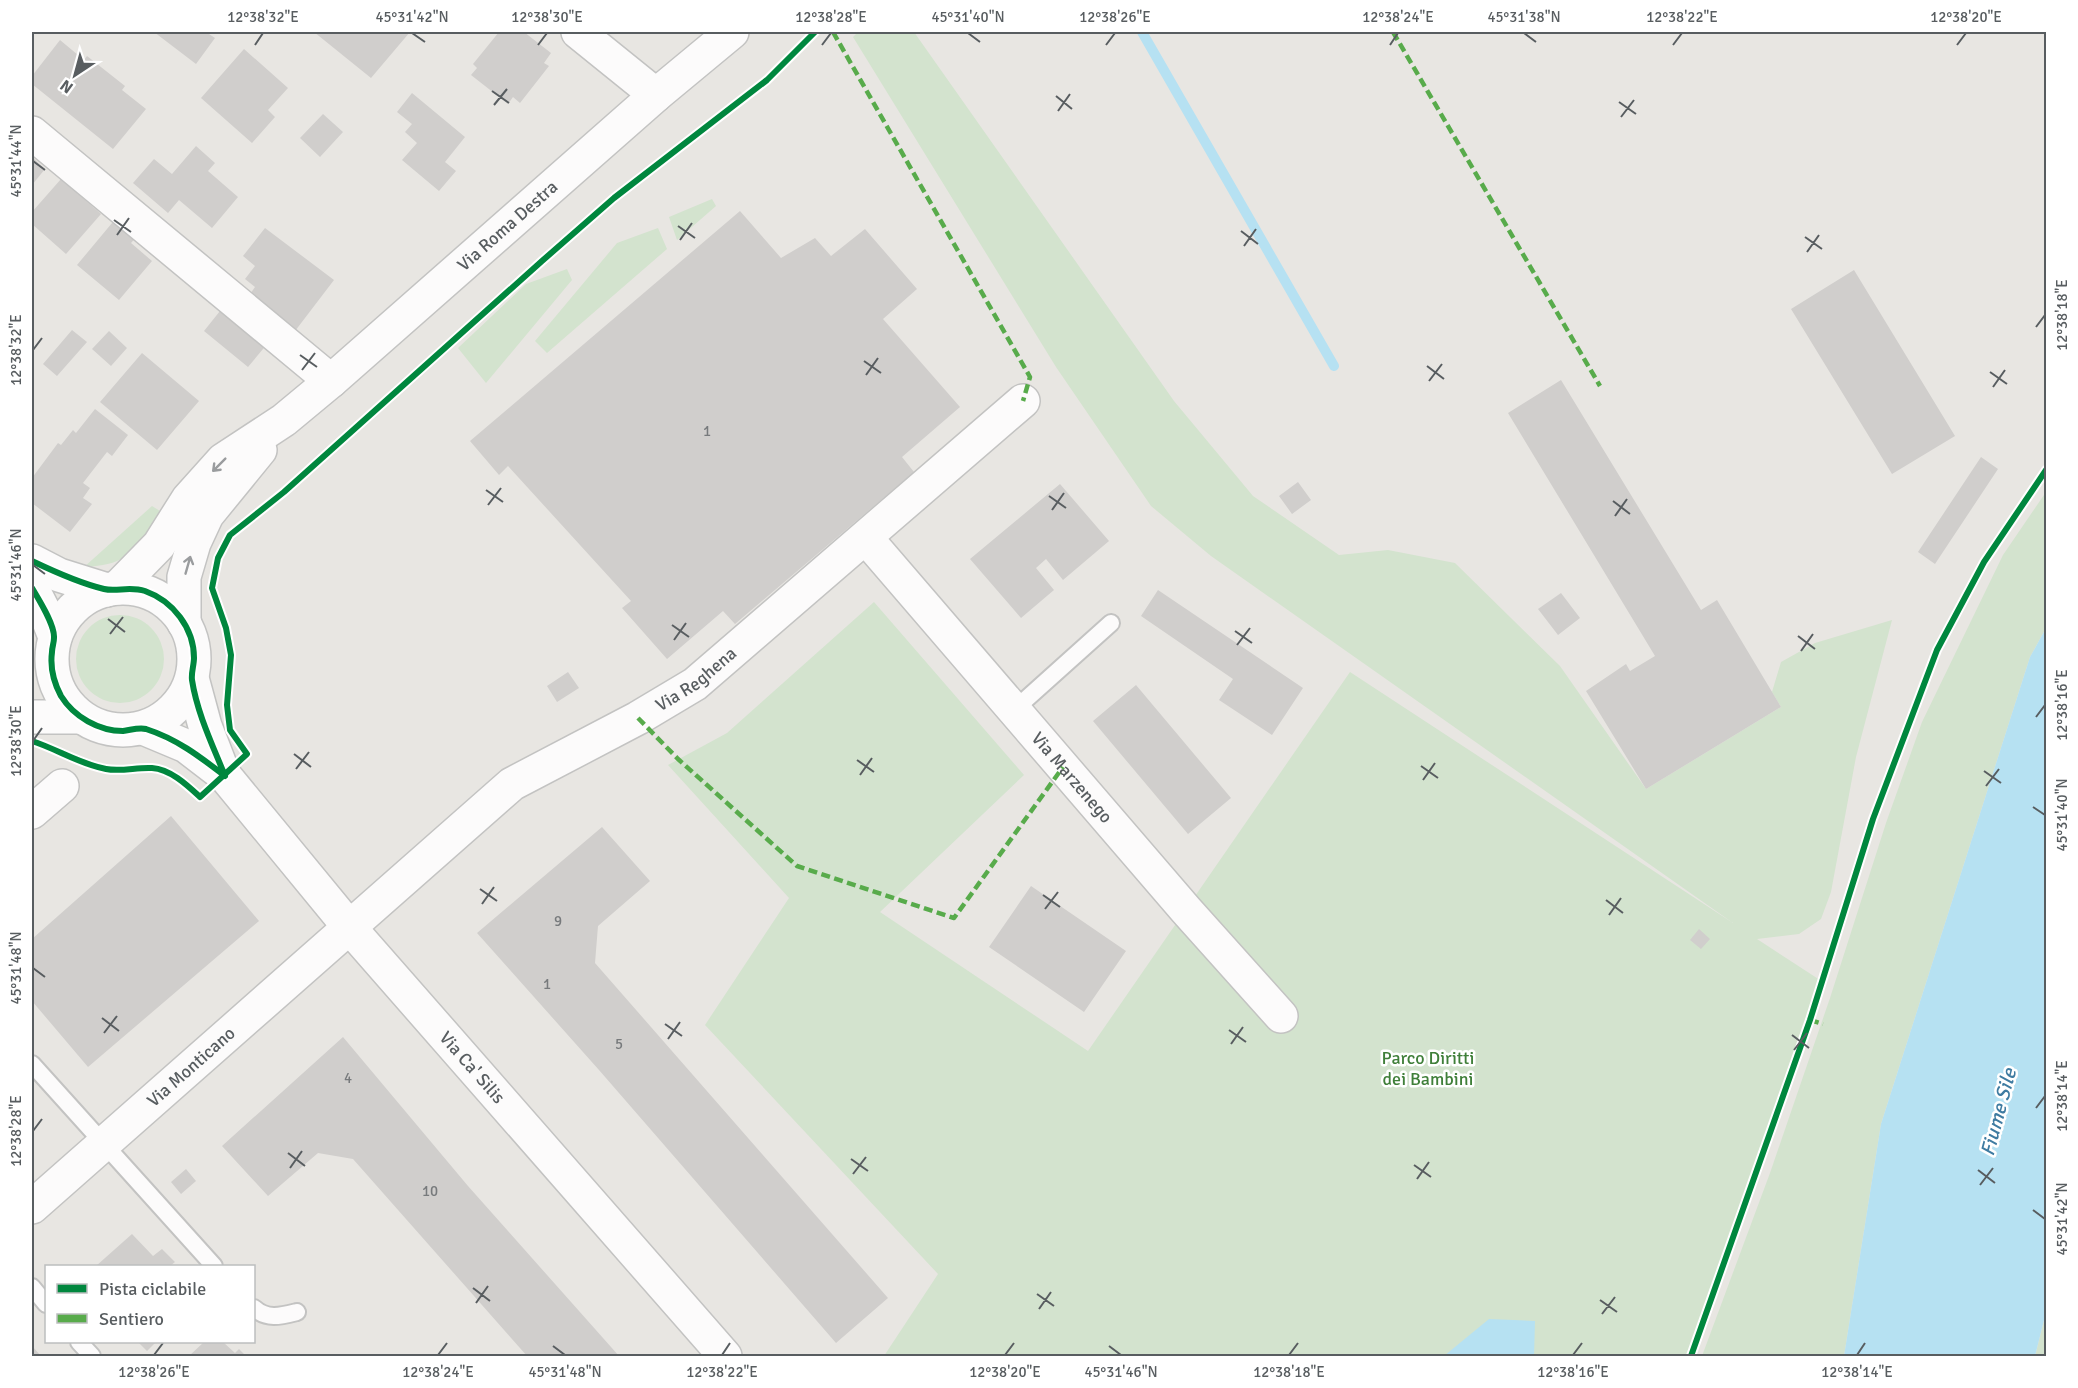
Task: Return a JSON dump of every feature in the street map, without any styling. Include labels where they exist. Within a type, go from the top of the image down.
[{"type":"street","points":[[578,32],[656,95]]},
{"type":"street","name":"Via Roma Destra","points":[[112,589],[159,545],[188,499],[223,460],[284,420],[331,381],[656,95],[732,32]]},
{"type":"street","points":[[32,133],[331,381]]},
{"type":"street","name":"Via Reghena","points":[[350,928],[512,784],[638,718],[695,684],[1023,401]]},
{"type":"street","name":"Via Roma Destra","points":[[184,623],[184,577],[194,543],[207,515],[284,420]]},
{"type":"street","name":"Via Marzenego","points":[[866,538],[1186,910],[1281,1016]]},
{"type":"street","points":[[32,561],[59,574],[112,589]]},
{"type":"street","points":[[32,588],[48,619],[46,647]]},
{"type":"street","name":"Via Roma Destra","points":[[112,589],[139,590],[158,597],[171,607],[184,623],[194,648],[192,678],[184,696],[166,717],[143,728],[113,730],[99,727],[80,717],[67,704],[57,687],[46,647],[75,606],[92,595],[112,589]]},
{"type":"street","name":"Via Ca' Silis","points":[[192,678],[205,726],[225,776]]},
{"type":"street","name":"Via Roma Destra","points":[[32,717],[80,717]]},
{"type":"street","name":"Via Ca' Silis","points":[[143,728],[186,746],[225,776],[350,928],[725,1356]]},
{"type":"street","points":[[32,812],[62,786]]},
{"type":"street","name":"Via Monticano","points":[[32,1207],[350,928]]},
{"type":"lane","points":[[1014,710],[1111,623]]},
{"type":"lane","points":[[32,1064],[213,1265]]},
{"type":"lane","points":[[32,1287],[45,1303]]},
{"type":"lane","points":[[255,1309],[260,1314],[277,1317],[297,1312]]},
{"type":"lane","points":[[81,1343],[92,1356]]},
{"type":"green space","name":"Parco Diritti dei Bambini","points":[[858,32],[914,32],[1174,401],[1253,496],[1339,555],[1388,550],[1455,563],[1560,666],[1646,789],[1781,707],[1772,692],[1781,662],[1815,643],[1892,620],[1856,757],[1831,892],[1821,919],[1799,934],[1757,939],[1823,982],[1691,1356],[884,1356],[938,1274],[705,1025],[789,898],[668,765],[727,733],[874,602],[1024,775],[880,912],[1088,1051],[1350,672],[1733,923],[1211,556],[1151,506],[1056,367],[853,37]]},
{"type":"green space","points":[[712,199],[716,206],[677,240],[669,217]]},
{"type":"green space","points":[[658,228],[667,249],[547,353],[535,341],[617,243]]},
{"type":"green space","points":[[567,269],[572,280],[486,383],[458,348],[526,284]]},
{"type":"green space","points":[[2046,492],[2046,628],[2030,657],[1881,1124],[1844,1356],[1702,1356],[1770,1173],[1830,998],[1886,823],[1922,722],[2003,555]]},
{"type":"green space","points":[[152,506],[160,511],[149,531],[134,550],[113,563],[83,568]]},
{"type":"green space","points":[[120,615],[137,618],[151,628],[161,642],[164,659],[161,676],[151,690],[137,700],[120,703],[103,700],[89,690],[79,676],[76,659],[79,642],[89,628],[103,618]]},
{"type":"green space","points":[[2046,1312],[2046,1356],[2035,1356]]},
{"type":"water","name":"Fiume Sile","points":[[2046,628],[2046,1312],[2035,1356],[1844,1356],[1881,1124],[2030,657]]},
{"type":"water","points":[[1489,1319],[1535,1321],[1534,1356],[1444,1356]]},
{"type":"building","points":[[154,32],[206,32],[215,38],[196,64]]},
{"type":"building","points":[[314,32],[410,32],[371,78]]},
{"type":"building","points":[[499,32],[524,32],[551,53],[544,63],[549,66],[520,103],[513,97],[508,104],[471,75],[477,68],[473,64]]},
{"type":"building","points":[[60,40],[84,60],[87,56],[125,86],[122,90],[146,109],[113,149],[32,84],[32,76]]},
{"type":"building","points":[[244,49],[288,88],[268,110],[275,117],[252,143],[201,98]]},
{"type":"building","points":[[412,93],[465,137],[445,162],[456,171],[439,191],[402,160],[417,143],[405,132],[412,124],[397,112]]},
{"type":"building","points":[[323,114],[343,132],[320,157],[300,138]]},
{"type":"building","points":[[196,146],[215,163],[208,171],[238,197],[212,228],[179,200],[168,213],[133,183],[154,159],[172,174]]},
{"type":"building","points":[[32,157],[45,169],[32,185]]},
{"type":"building","points":[[61,179],[101,214],[66,254],[32,224],[32,212]]},
{"type":"building","points":[[740,211],[781,258],[815,238],[831,256],[865,229],[917,289],[883,319],[960,407],[902,457],[914,472],[735,624],[723,611],[667,659],[622,608],[631,601],[508,466],[499,475],[470,441]]},
{"type":"building","points":[[117,217],[138,235],[131,243],[152,261],[119,300],[77,265]]},
{"type":"building","points":[[265,228],[334,280],[292,335],[246,300],[255,287],[245,279],[255,266],[243,256]]},
{"type":"building","points":[[1854,270],[1955,436],[1892,474],[1791,309]]},
{"type":"building","points":[[224,306],[268,343],[248,367],[204,331]]},
{"type":"building","points":[[72,330],[87,342],[57,376],[43,364]]},
{"type":"building","points":[[109,331],[127,348],[111,366],[92,349]]},
{"type":"building","points":[[142,353],[199,401],[157,450],[100,402]]},
{"type":"building","points":[[1561,380],[1701,610],[1717,600],[1781,707],[1646,789],[1586,691],[1626,664],[1630,671],[1655,656],[1508,413]]},
{"type":"building","points":[[95,409],[128,435],[112,456],[107,452],[83,483],[90,488],[83,498],[92,504],[70,532],[32,503],[32,478],[58,443],[61,445],[73,430],[76,433]]},
{"type":"building","points":[[1981,457],[1998,469],[1935,564],[1918,552]]},
{"type":"building","points":[[1298,482],[1311,500],[1292,514],[1279,496]]},
{"type":"building","points":[[1060,484],[1109,541],[1063,580],[1046,559],[1036,568],[1054,590],[1021,618],[970,559]]},
{"type":"building","points":[[1158,590],[1303,688],[1272,735],[1219,700],[1233,679],[1141,616]]},
{"type":"building","points":[[1561,593],[1580,618],[1558,635],[1538,609]]},
{"type":"building","points":[[568,672],[579,688],[557,702],[547,686]]},
{"type":"building","points":[[1136,685],[1231,798],[1188,834],[1093,721]]},
{"type":"building","points":[[171,816],[259,921],[88,1067],[32,1001],[32,939]]},
{"type":"building","points":[[602,827],[650,881],[598,926],[595,963],[888,1298],[836,1343],[477,933]]},
{"type":"building","points":[[1031,886],[1126,951],[1084,1012],[989,947]]},
{"type":"building","points":[[1699,929],[1710,939],[1701,949],[1690,940]]},
{"type":"building","points":[[343,1037],[468,1186],[619,1356],[527,1356],[353,1159],[318,1153],[268,1196],[222,1146]]},
{"type":"building","points":[[186,1169],[196,1181],[181,1194],[171,1182]]},
{"type":"building","points":[[132,1234],[153,1256],[162,1249],[175,1262],[171,1265],[97,1265]]},
{"type":"building","points":[[139,1343],[155,1343],[147,1351]]},
{"type":"building","points":[[203,1343],[224,1343],[235,1353],[239,1349],[246,1356],[189,1356]]},
{"type":"building","points":[[32,1346],[41,1356],[32,1356]]},
{"type":"waterway","points":[[1142,32],[1334,366]]},
{"type":"marked path","points":[[833,32],[1030,377],[1023,401]]},
{"type":"marked path","points":[[1393,32],[1600,386]]},
{"type":"marked path","points":[[638,718],[678,759],[797,866],[954,918],[1063,767]]},
{"type":"marked path","points":[[1810,1020],[1823,1024]]},
{"type":"cycle path","points":[[32,741],[87,764],[106,769],[159,769],[178,778],[200,797],[247,754],[230,730],[227,705],[231,655],[226,628],[212,588],[218,558],[230,535],[284,492],[614,198],[767,80],[815,32]]},
{"type":"cycle path","points":[[1691,1356],[1810,1020],[1873,819],[1937,650],[1984,562],[2046,470]]},
{"type":"cycle path","points":[[32,561],[95,587],[109,590],[145,591],[164,601],[173,609],[186,626],[190,636],[194,658],[192,677],[194,692],[225,776]]},
{"type":"cycle path","points":[[32,588],[52,626],[54,633],[53,675],[66,704],[88,721],[105,728],[123,731],[143,728],[157,733],[187,749],[225,776]]}]
